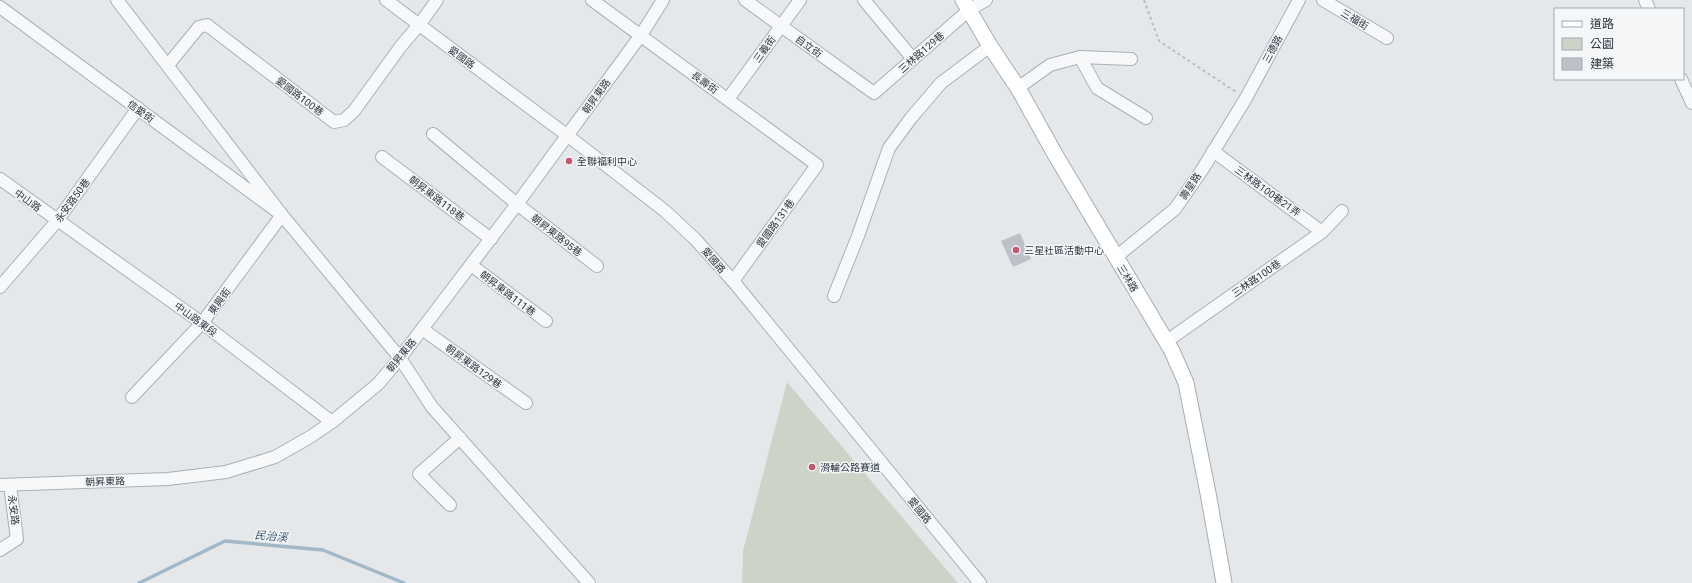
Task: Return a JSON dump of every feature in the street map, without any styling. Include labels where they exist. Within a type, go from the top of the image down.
[{"type":"main road","name":"三林路","points":[[966,5],[990,46],[1018,88],[1116,258],[1167,341],[1186,383],[1224,583]]},
{"type":"street","points":[[117,0],[282,215],[400,358],[432,407],[589,583]]},
{"type":"street","name":"愛國路","points":[[386,0],[568,136],[665,211],[696,239],[980,583]]},
{"type":"street","points":[[419,25],[437,0]]},
{"type":"street","name":"長壽街","points":[[592,0],[818,165]]},
{"type":"street","name":"朝昇東路","points":[[5,485],[168,479],[226,472],[275,457],[332,422],[378,384],[400,358],[568,136],[641,35],[663,0]]},
{"type":"street","name":"自立街","points":[[745,0],[874,93]]},
{"type":"street","name":"三義街","points":[[728,99],[800,0]]},
{"type":"street","points":[[864,0],[913,59]]},
{"type":"street","points":[[966,5],[986,0]]},
{"type":"street","name":"三德路","points":[[1246,98],[1299,0]]},
{"type":"street","name":"三福街","points":[[1323,0],[1387,38]]},
{"type":"street","name":"三林路129巷","points":[[874,93],[913,59],[966,5]]},
{"type":"street","name":"信愛街","points":[[0,7],[282,215]]},
{"type":"street","name":"愛國路100巷","points":[[168,65],[199,27],[207,25],[334,122],[344,120],[354,111],[400,46],[419,25]]},
{"type":"street","points":[[834,296],[858,236],[889,148],[911,118],[941,83],[990,46]]},
{"type":"street","points":[[1018,88],[1050,65],[1080,57],[1131,59]]},
{"type":"street","points":[[1080,57],[1097,88],[1146,118]]},
{"type":"street","points":[[1681,80],[1692,103]]},
{"type":"street","name":"壽星路","points":[[1116,258],[1175,209],[1246,98]]},
{"type":"street","name":"永安路50巷","points":[[0,287],[57,221],[138,108]]},
{"type":"street","name":"朝昇東路95巷","points":[[433,134],[517,204],[597,266]]},
{"type":"street","name":"三林路100巷21弄","points":[[1213,151],[1322,232]]},
{"type":"street","name":"朝昇東路118巷","points":[[382,157],[491,239]]},
{"type":"street","name":"愛國路131巷","points":[[733,282],[818,165]]},
{"type":"street","name":"中山路","points":[[0,179],[57,221]]},
{"type":"street","name":"三林路100巷","points":[[1167,341],[1322,232],[1342,211]]},
{"type":"street","name":"東興街","points":[[132,397],[202,323],[282,215]]},
{"type":"street","name":"中山路東段","points":[[57,221],[202,323],[332,422]]},
{"type":"street","name":"朝昇東路111巷","points":[[471,265],[546,321]]},
{"type":"street","name":"朝昇東路129巷","points":[[422,329],[526,403]]},
{"type":"street","points":[[450,505],[419,474],[460,438]]},
{"type":"street","name":"永安路","points":[[0,550],[17,539],[5,485]]},
{"type":"path","points":[[1144,0],[1159,40],[1246,98]]},
{"type":"green space","name":"滑輪公路賽道","points":[[787,382],[958,583],[742,583],[743,551]]},
{"type":"building","name":"三星社區活動中心","points":[[1020,233],[1031,259],[1013,267],[1001,241]]},
{"type":"waterway","name":"民治溪","points":[[139,583],[225,541],[323,550],[404,583]]},
{"type":"place","name":"全聯福利中心","points":[[569,161]]},
{"type":"place","name":"三星社區活動中心","points":[[1016,250]]},
{"type":"place","name":"滑輪公路賽道","points":[[812,467]]}]
